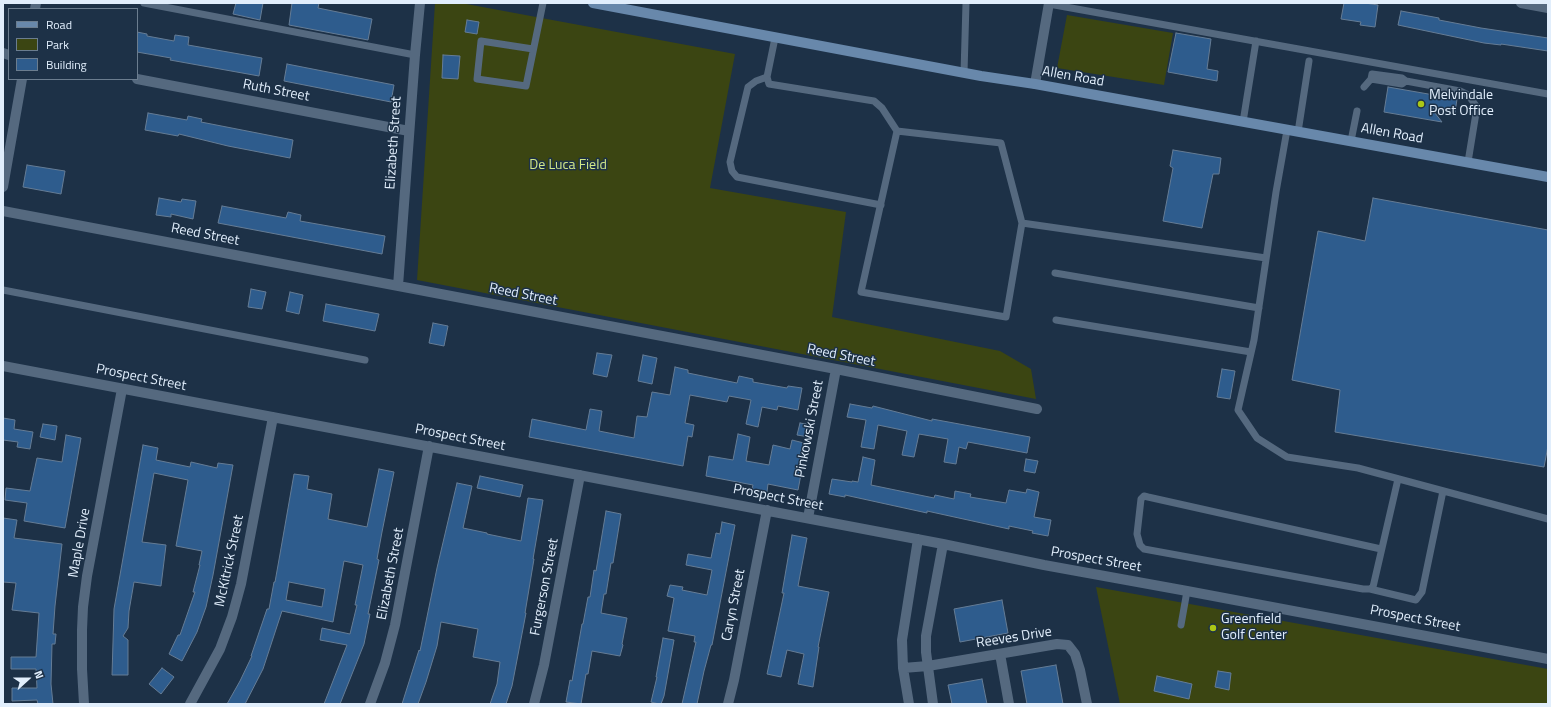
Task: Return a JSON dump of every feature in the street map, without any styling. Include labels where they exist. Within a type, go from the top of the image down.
[{"type":"main road","name":"Allen Road","points":[[593,3],[964,73],[1035,84],[1548,177]]},
{"type":"street","name":"Elizabeth Street","points":[[398,286],[420,3]]},
{"type":"street","points":[[1522,3],[1548,8]]},
{"type":"street","points":[[1035,84],[1049,4]]},
{"type":"street","name":"Ruth Street","points":[[138,79],[409,131]]},
{"type":"street","points":[[3,187],[22,80]]},
{"type":"street","name":"Reed Street","points":[[3,211],[836,369],[1037,409]]},
{"type":"street","name":"Prospect Street","points":[[3,366],[767,510],[1044,565],[1548,659]]},
{"type":"street","name":"Pinkowski Street","points":[[808,518],[836,369]]},
{"type":"street","name":"Maple Drive","points":[[84,704],[82,670],[83,607],[87,576],[122,389]]},
{"type":"street","name":"McKitrick Street","points":[[190,704],[220,649],[232,617],[241,584],[273,417]]},
{"type":"street","name":"Elizabeth Street","points":[[370,704],[385,663],[395,625],[429,446]]},
{"type":"street","name":"Furgerson Street","points":[[534,704],[544,665],[580,475]]},
{"type":"street","name":"Caryn Street","points":[[728,704],[767,510]]},
{"type":"street","points":[[909,704],[903,668],[902,640],[918,539]]},
{"type":"street","points":[[933,704],[926,636],[943,544]]},
{"type":"street","name":"Reeves Drive","points":[[903,668],[928,666],[1057,644],[1068,645],[1075,654],[1087,704]]},
{"type":"street","points":[[1000,654],[1009,704]]},
{"type":"lane","points":[[144,3],[415,55]]},
{"type":"lane","points":[[533,49],[482,41],[477,79],[526,86],[543,3]]},
{"type":"lane","points":[[964,73],[966,3]]},
{"type":"lane","points":[[1049,4],[1548,94]]},
{"type":"lane","points":[[775,38],[767,77],[769,84],[874,101],[882,108],[897,131],[861,292],[1006,317],[1022,223],[1001,143],[897,131]]},
{"type":"lane","points":[[1243,122],[1256,41]]},
{"type":"lane","points":[[1298,132],[1310,61]]},
{"type":"lane","points":[[1364,87],[1371,79],[1372,74],[1402,78],[1406,81],[1460,90],[1468,95],[1477,107],[1468,162]]},
{"type":"lane","points":[[767,77],[756,81],[748,87],[730,162],[732,171],[737,178],[881,205]]},
{"type":"lane","points":[[1351,141],[1357,111]]},
{"type":"lane","points":[[1287,130],[1259,308],[1238,410],[1257,438],[1287,457],[1358,468],[1548,519]]},
{"type":"lane","points":[[1022,223],[1266,258]]},
{"type":"lane","points":[[1055,274],[1259,308]]},
{"type":"lane","points":[[3,290],[365,360]]},
{"type":"lane","points":[[1056,320],[1251,352]]},
{"type":"lane","points":[[1370,589],[1373,586],[1398,479]]},
{"type":"lane","points":[[1381,549],[1144,496],[1142,498],[1137,534],[1140,545],[1144,549],[1363,589],[1370,589],[1416,600],[1422,592],[1443,491]]},
{"type":"lane","points":[[1181,625],[1187,591]]},
{"type":"green space","name":"De Luca Field","points":[[435,3],[461,3],[735,54],[710,188],[846,212],[832,317],[1000,351],[1031,369],[1036,399],[417,280]]},
{"type":"green space","points":[[1067,15],[1173,33],[1164,85],[1057,68]]},
{"type":"green space","name":"Greenfield Golf Center","points":[[1096,587],[1548,669],[1548,704],[1120,704]]},
{"type":"building","points":[[236,3],[263,3],[260,20],[233,14]]},
{"type":"building","points":[[292,3],[319,3],[318,8],[372,19],[368,40],[289,25]]},
{"type":"building","points":[[1344,3],[1365,3],[1378,5],[1375,27],[1360,25],[1361,22],[1341,19]]},
{"type":"building","points":[[1401,11],[1481,28],[1548,38],[1548,51],[1484,43],[1398,25]]},
{"type":"building","points":[[467,20],[479,22],[477,34],[465,32]]},
{"type":"building","points":[[138,32],[147,34],[147,36],[174,41],[175,35],[189,37],[188,45],[262,58],[259,76],[170,60],[171,58],[138,52]]},
{"type":"building","points":[[1176,33],[1211,39],[1207,69],[1218,71],[1217,81],[1168,72]]},
{"type":"building","points":[[443,55],[460,56],[458,79],[442,78]]},
{"type":"building","points":[[287,64],[394,85],[391,102],[284,81]]},
{"type":"building","name":"Melvindale Post Office","points":[[1388,87],[1457,99],[1455,113],[1431,108],[1442,122],[1384,112]]},
{"type":"building","points":[[148,113],[187,120],[188,116],[202,119],[201,122],[293,140],[290,158],[228,146],[179,134],[178,136],[145,130]]},
{"type":"building","points":[[1173,150],[1221,158],[1219,174],[1213,174],[1202,228],[1163,221],[1173,168],[1170,166]]},
{"type":"building","points":[[27,165],[65,171],[61,194],[23,187]]},
{"type":"building","points":[[159,198],[181,202],[182,199],[196,201],[193,219],[171,214],[171,217],[156,215]]},
{"type":"building","points":[[1373,198],[1548,230],[1548,446],[1544,467],[1335,432],[1340,390],[1292,380],[1318,231],[1365,241]]},
{"type":"building","points":[[222,206],[286,218],[288,212],[301,215],[300,221],[385,236],[382,254],[218,223]]},
{"type":"building","points":[[251,289],[266,292],[262,309],[248,307]]},
{"type":"building","points":[[290,292],[303,295],[299,314],[286,311]]},
{"type":"building","points":[[326,304],[379,314],[375,331],[323,321]]},
{"type":"building","points":[[433,323],[448,326],[444,346],[429,343]]},
{"type":"building","points":[[597,353],[612,355],[607,377],[593,374]]},
{"type":"building","points":[[643,355],[657,358],[652,384],[638,381]]},
{"type":"building","points":[[675,367],[688,370],[688,373],[737,383],[739,376],[753,379],[753,382],[787,388],[788,386],[802,388],[798,410],[778,406],[777,410],[762,407],[758,427],[746,424],[751,400],[729,396],[727,402],[690,395],[685,423],[694,425],[692,437],[688,436],[683,466],[529,437],[532,419],[586,430],[590,409],[602,411],[599,431],[634,438],[637,416],[647,417],[652,392],[670,395]]},
{"type":"building","points":[[1222,369],[1235,371],[1230,399],[1217,397]]},
{"type":"building","points":[[850,404],[872,408],[873,406],[932,421],[932,419],[1030,437],[1027,453],[968,442],[966,449],[959,447],[956,464],[944,462],[948,439],[919,434],[914,457],[902,455],[907,431],[878,425],[874,449],[861,447],[866,420],[847,417]]},
{"type":"building","points":[[3,418],[15,420],[14,429],[33,432],[30,449],[17,447],[18,442],[3,440]]},
{"type":"building","points":[[800,423],[812,425],[809,437],[797,435]]},
{"type":"building","points":[[43,424],[57,426],[55,440],[40,437]]},
{"type":"building","points":[[738,434],[750,437],[746,461],[769,465],[773,445],[790,449],[792,440],[804,443],[799,468],[802,469],[798,490],[768,484],[767,492],[752,489],[753,485],[706,476],[709,456],[733,460]]},
{"type":"building","points":[[66,435],[81,438],[65,528],[24,521],[27,503],[5,500],[6,488],[30,491],[37,458],[62,462]]},
{"type":"building","points":[[143,445],[158,448],[156,460],[190,467],[191,462],[217,468],[218,463],[233,465],[206,607],[197,632],[182,661],[169,654],[178,635],[180,635],[195,592],[193,592],[202,551],[176,546],[188,480],[154,473],[142,542],[166,545],[161,586],[134,582],[129,611],[128,628],[123,636],[128,640],[128,675],[112,675],[114,609]]},
{"type":"building","points":[[863,457],[875,460],[871,485],[934,498],[935,495],[954,499],[955,491],[971,494],[970,497],[1006,503],[1009,490],[1026,493],[1027,489],[1039,492],[1034,517],[1051,520],[1048,536],[1009,526],[1009,529],[845,495],[845,497],[829,494],[832,479],[858,482]]},
{"type":"building","points":[[1026,459],[1038,461],[1035,473],[1024,471]]},
{"type":"building","points":[[379,469],[394,472],[377,559],[379,560],[368,614],[370,614],[364,644],[340,704],[324,704],[347,645],[320,640],[322,628],[350,634],[357,605],[355,605],[363,565],[344,561],[333,622],[282,611],[263,669],[245,704],[227,704],[252,656],[267,609],[269,609],[294,474],[309,476],[307,489],[332,494],[328,519],[367,527]],"holes":[[[289,582],[325,589],[322,607],[286,600]]]},
{"type":"building","points":[[480,476],[523,485],[520,497],[477,488]]},
{"type":"building","points":[[457,483],[472,486],[463,528],[521,541],[528,498],[543,500],[526,613],[512,686],[506,704],[490,704],[497,684],[500,662],[473,657],[478,629],[441,622],[437,646],[418,704],[402,704],[419,650],[420,651],[437,568]]},
{"type":"building","points":[[606,511],[621,514],[613,563],[611,563],[601,613],[627,618],[623,645],[620,656],[592,651],[588,674],[586,674],[581,704],[566,702],[570,680],[572,681],[588,597],[590,597],[594,570],[596,571]]},
{"type":"building","points":[[3,518],[17,520],[14,538],[62,544],[53,634],[56,634],[55,644],[52,644],[51,684],[53,704],[38,704],[37,700],[12,701],[12,688],[37,688],[36,669],[11,669],[11,657],[36,657],[39,613],[12,610],[16,583],[3,582]]},
{"type":"building","points":[[722,522],[735,525],[712,645],[704,671],[697,704],[682,704],[696,642],[694,642],[695,636],[668,631],[674,598],[667,596],[670,585],[683,587],[682,590],[707,595],[712,570],[686,565],[688,554],[711,558],[716,533],[720,534]]},
{"type":"building","points":[[792,535],[807,538],[798,586],[829,592],[818,647],[813,687],[798,684],[804,654],[787,650],[781,677],[767,674],[784,593],[782,593]]},
{"type":"building","points":[[1002,600],[1008,633],[960,642],[954,609]]},
{"type":"building","points":[[663,638],[674,640],[664,696],[661,704],[659,704],[651,702],[657,677]]},
{"type":"building","points":[[1056,665],[1063,704],[1027,704],[1021,671]]},
{"type":"building","points":[[162,668],[174,677],[161,694],[149,684]]},
{"type":"building","points":[[1218,671],[1231,673],[1229,690],[1215,687]]},
{"type":"building","points":[[1157,676],[1192,684],[1189,699],[1154,691]]},
{"type":"building","points":[[982,679],[987,704],[952,704],[948,685]]},
{"type":"place","name":"Melvindale Post Office","points":[[1421,104]]},
{"type":"place","name":"Greenfield Golf Center","points":[[1213,628]]}]
